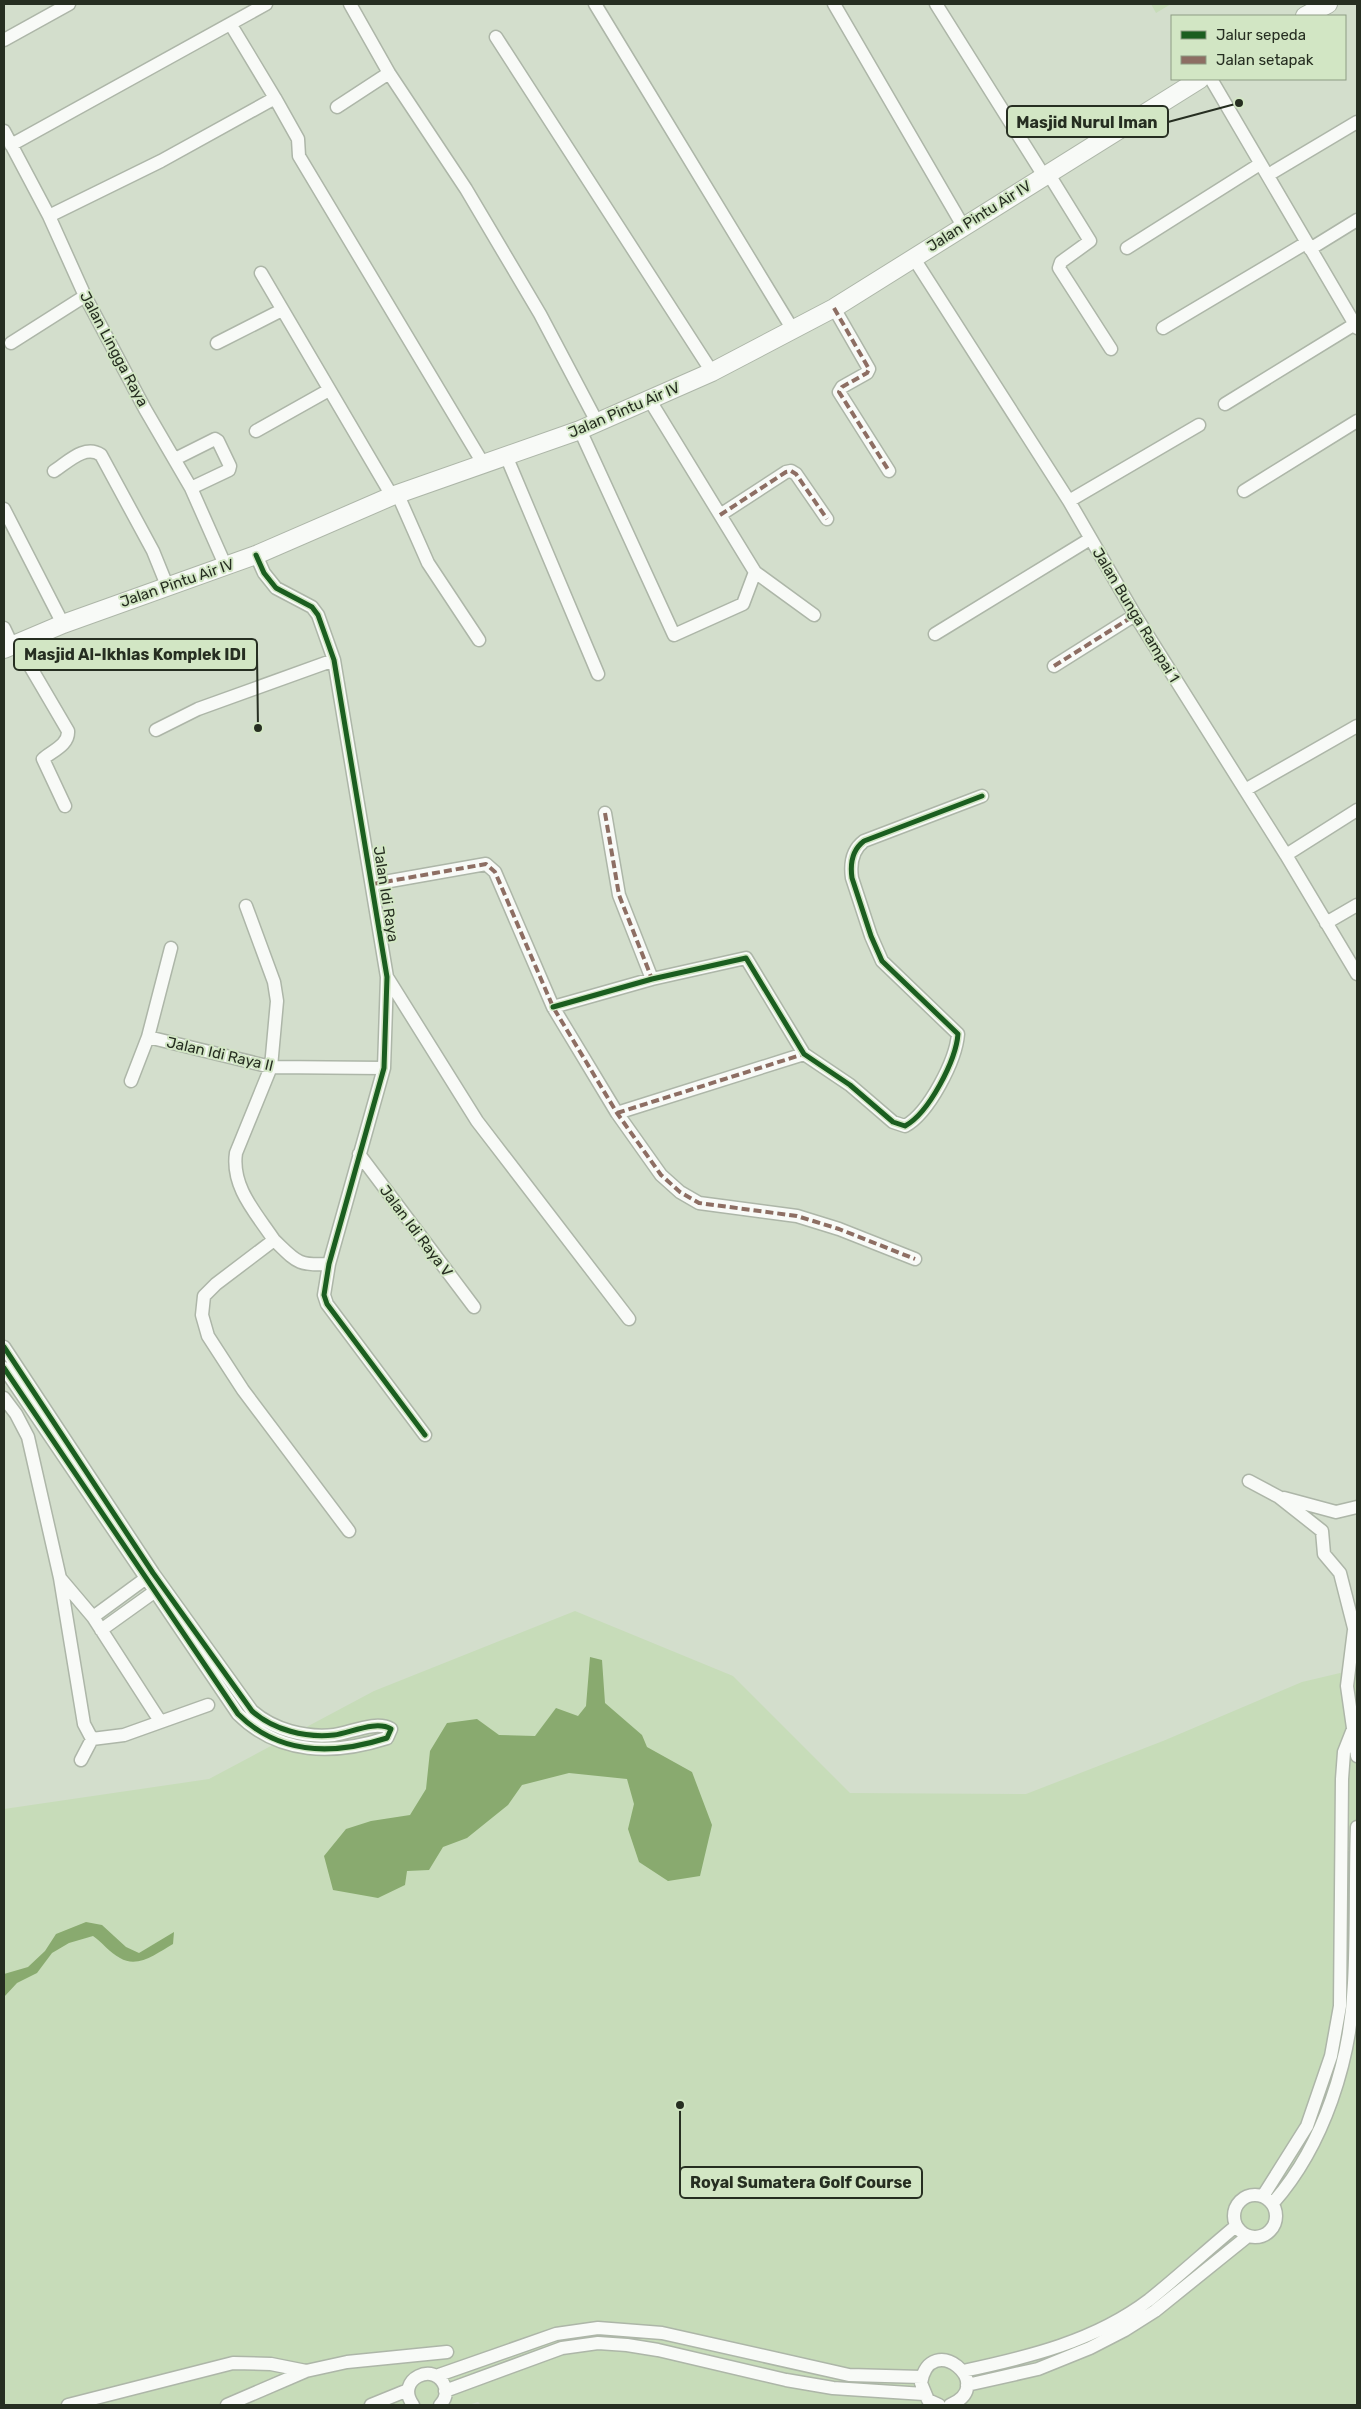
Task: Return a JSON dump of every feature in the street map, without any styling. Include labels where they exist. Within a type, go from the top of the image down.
[{"type":"main road","points":[[1308,15],[1328,4]]},
{"type":"main road","name":"Jalan Pintu Air IV","points":[[11,646],[63,624],[256,555],[395,496],[507,458],[580,430],[712,372],[834,308],[962,226],[1198,80]]},
{"type":"street","points":[[4,40],[69,4]]},
{"type":"street","points":[[11,146],[75,108],[231,25],[266,4]]},
{"type":"street","points":[[350,4],[390,73],[466,190],[520,281],[597,422]]},
{"type":"street","points":[[595,4],[793,330]]},
{"type":"street","points":[[834,4],[962,226]]},
{"type":"street","points":[[936,4],[1090,241],[1061,262],[1059,268],[1111,349]]},
{"type":"street","points":[[231,25],[298,139],[298,156],[484,465]]},
{"type":"street","points":[[496,37],[712,372]]},
{"type":"street","points":[[337,107],[390,73]]},
{"type":"street","points":[[1212,80],[1356,326],[1226,404]]},
{"type":"street","points":[[49,216],[161,161],[275,98]]},
{"type":"street","points":[[1268,175],[1357,122]]},
{"type":"street","name":"Jalan Lingga Raya","points":[[4,131],[49,216],[85,296],[145,409],[191,488],[226,566]]},
{"type":"street","points":[[1127,248],[1260,164]]},
{"type":"street","points":[[1163,328],[1357,220]]},
{"type":"street","name":"Jalan Bunga Rampai 1","points":[[913,257],[1069,501],[1135,615],[1246,790],[1357,974]]},
{"type":"street","points":[[261,273],[329,390],[395,496],[428,563],[479,640]]},
{"type":"street","points":[[11,343],[85,296]]},
{"type":"street","points":[[834,308],[869,369],[867,373],[842,386],[839,392],[889,471]]},
{"type":"street","points":[[217,343],[282,310]]},
{"type":"street","points":[[256,431],[329,390]]},
{"type":"street","points":[[649,399],[755,572],[814,615]]},
{"type":"street","points":[[1244,491],[1357,421]]},
{"type":"street","points":[[1069,501],[1199,425]]},
{"type":"street","points":[[580,430],[674,635],[743,604],[755,572]]},
{"type":"street","points":[[175,459],[206,442],[215,439],[218,441],[230,466],[229,470],[191,488]]},
{"type":"street","points":[[54,471],[88,450],[95,450],[101,455],[153,551],[168,588]]},
{"type":"street","points":[[507,458],[598,674]]},
{"type":"street","points":[[720,515],[786,472],[791,471],[796,474],[827,519]]},
{"type":"street","points":[[4,509],[63,624]]},
{"type":"street","points":[[935,634],[1090,539]]},
{"type":"street","name":"Jalan Idi Raya","points":[[256,555],[264,573],[276,588],[312,607],[318,615],[334,660],[373,884],[387,977],[384,1068],[329,1264],[324,1295],[327,1304],[424,1436]]},
{"type":"street","points":[[1054,666],[1135,615]]},
{"type":"street","points":[[4,628],[11,646],[68,732],[69,737],[65,742],[43,759],[65,806]]},
{"type":"street","points":[[156,730],[198,709],[334,660]]},
{"type":"street","points":[[1246,790],[1357,726]]},
{"type":"street","points":[[553,1007],[652,979],[746,958],[804,1054],[850,1085],[899,1126],[905,1126],[918,1117],[950,1066],[957,1046],[958,1034],[882,961],[871,936],[852,878],[852,857],[857,847],[864,841],[982,796]]},
{"type":"street","points":[[1286,855],[1357,810]]},
{"type":"street","points":[[605,813],[619,895],[652,979]]},
{"type":"street","points":[[373,884],[486,864],[495,872],[553,1007],[617,1113],[660,1175],[680,1192],[699,1203],[797,1216],[839,1229],[915,1259]]},
{"type":"street","points":[[1326,923],[1357,905]]},
{"type":"street","points":[[246,906],[274,982],[277,1001],[271,1067],[236,1153],[235,1177],[242,1192],[274,1240],[297,1262],[311,1265],[329,1264]]},
{"type":"street","points":[[131,1080],[148,1037],[171,948]]},
{"type":"street","points":[[387,977],[477,1120],[629,1319]]},
{"type":"street","name":"Jalan Idi Raya II","points":[[148,1037],[271,1067],[384,1068]]},
{"type":"street","points":[[617,1113],[804,1054]]},
{"type":"street","name":"Jalan Idi Raya V","points":[[359,1154],[474,1307]]},
{"type":"street","points":[[274,1240],[216,1284],[204,1296],[202,1315],[208,1336],[243,1390],[348,1531]]},
{"type":"street","points":[[4,1347],[83,1475],[150,1576],[159,1588],[243,1700],[261,1719],[282,1730],[312,1735],[334,1735],[380,1726],[390,1729],[390,1734],[382,1739],[314,1749],[281,1743],[256,1730],[238,1714],[159,1588]]},
{"type":"street","points":[[4,1368],[83,1475]]},
{"type":"street","points":[[4,1398],[16,1414],[28,1437],[60,1578],[84,1724],[92,1739]]},
{"type":"street","points":[[1249,1481],[1280,1497],[1322,1531],[1324,1554],[1340,1573],[1355,1622],[1347,1686],[1355,1724],[1357,1756]]},
{"type":"street","points":[[1280,1497],[1336,1512],[1357,1507]]},
{"type":"street","points":[[93,1617],[150,1576]]},
{"type":"street","points":[[60,1578],[93,1617],[160,1721]]},
{"type":"street","points":[[101,1630],[159,1588]]},
{"type":"street","points":[[92,1739],[124,1735],[208,1705]]},
{"type":"street","points":[[1268,2199],[1307,2126],[1332,2056],[1340,2006],[1342,1779],[1344,1752],[1355,1724]]},
{"type":"street","points":[[81,1760],[92,1739]]},
{"type":"street","points":[[1268,2199],[1298,2171],[1315,2139],[1336,2087],[1348,2034],[1354,1984],[1357,1827]]},
{"type":"street","points":[[967,2385],[1038,2368],[1090,2348],[1125,2330],[1155,2311],[1248,2236],[1260,2236],[1271,2230],[1276,2218],[1268,2199],[1255,2194],[1246,2196],[1239,2201],[1235,2209],[1234,2218],[1236,2226],[1248,2236]]},
{"type":"street","points":[[963,2371],[1027,2357],[1063,2346],[1102,2329],[1149,2300],[1236,2226]]},
{"type":"street","points":[[413,2405],[408,2390],[413,2379],[418,2375],[424,2373],[436,2376],[556,2334],[598,2328],[662,2333],[823,2371],[849,2375],[922,2377]]},
{"type":"street","points":[[556,2334],[562,2348]]},
{"type":"street","points":[[446,2391],[562,2348],[598,2343],[627,2344],[786,2380],[833,2388],[924,2394]]},
{"type":"street","points":[[227,2405],[306,2371],[347,2362],[447,2352]]},
{"type":"street","points":[[939,2405],[928,2400],[924,2394],[922,2377],[930,2365],[944,2360],[958,2365],[963,2371],[967,2385],[961,2398],[950,2405]]},
{"type":"street","points":[[68,2405],[233,2363],[270,2364],[306,2371]]},
{"type":"street","points":[[436,2376],[444,2385],[446,2391],[440,2405]]},
{"type":"street","points":[[371,2405],[408,2390]]},
{"type":"shaded area","points":[[1151,4],[1171,4],[1156,13]]},
{"type":"shaded area","points":[[575,1611],[733,1676],[850,1793],[1026,1794],[1163,1741],[1302,1682],[1357,1669],[1357,2405],[481,2405],[478,2402],[468,2405],[4,2405],[4,1809],[209,1779],[374,1691]]},
{"type":"shaded area","points":[[590,1657],[602,1660],[605,1703],[642,1735],[647,1747],[692,1772],[712,1825],[700,1876],[668,1881],[639,1862],[628,1829],[634,1804],[627,1779],[569,1773],[522,1785],[508,1805],[467,1838],[443,1847],[429,1870],[407,1871],[405,1885],[378,1898],[333,1890],[324,1856],[346,1829],[371,1821],[410,1815],[426,1789],[430,1751],[447,1723],[477,1719],[499,1735],[535,1736],[556,1708],[578,1716],[586,1706]]},
{"type":"shaded area","points":[[86,1922],[102,1925],[126,1947],[139,1953],[174,1932],[173,1944],[154,1955],[134,1962],[116,1956],[93,1936],[69,1943],[52,1953],[37,1973],[17,1983],[4,1997],[4,1974],[28,1967],[45,1951],[56,1934]]},
{"type":"marked path","points":[[834,308],[869,369],[867,373],[842,387],[839,392],[889,471]]},
{"type":"marked path","points":[[720,515],[786,472],[791,471],[796,474],[827,519]]},
{"type":"marked path","points":[[1054,666],[1135,615]]},
{"type":"marked path","points":[[605,813],[619,895],[652,979]]},
{"type":"marked path","points":[[373,884],[486,864],[495,872],[553,1007],[617,1113],[661,1175],[680,1192],[699,1203],[797,1216],[839,1229],[915,1259]]},
{"type":"marked path","points":[[617,1113],[804,1054]]},
{"type":"cycle path","points":[[256,555],[264,573],[276,588],[312,607],[318,615],[334,660],[387,977],[384,1068],[329,1264],[324,1295],[327,1304],[425,1435]]},
{"type":"cycle path","points":[[553,1007],[652,979],[746,958],[804,1054],[850,1085],[893,1122],[905,1126],[923,1110],[940,1085],[952,1058],[958,1034],[882,961],[871,936],[852,878],[851,868],[854,853],[864,841],[982,796]]},
{"type":"cycle path","points":[[4,1347],[153,1573],[252,1711],[280,1728],[301,1734],[334,1735],[378,1726],[391,1729],[387,1738],[347,1747],[308,1748],[289,1744],[271,1737],[254,1728],[238,1714],[4,1368]]},
{"type":"place","name":"Masjid Nurul Iman","points":[[1239,103]]},
{"type":"place","name":"Masjid Al-Ikhlas Komplek IDI","points":[[258,728]]},
{"type":"place","name":"Royal Sumatera Golf Course","points":[[680,2105]]}]
